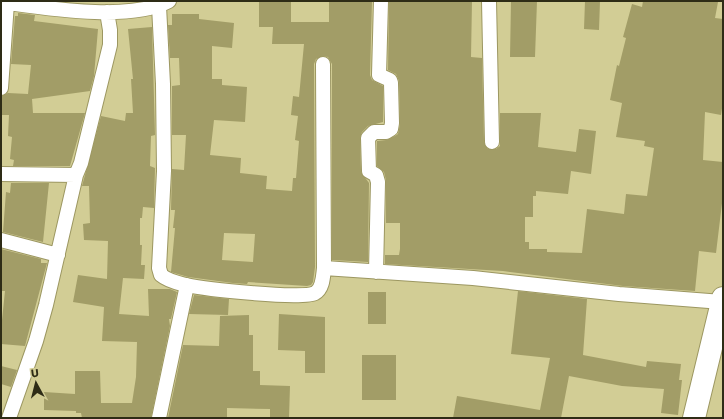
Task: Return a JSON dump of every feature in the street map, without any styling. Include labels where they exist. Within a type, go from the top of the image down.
[{"type":"main road","points":[[694,418],[722,308]]},
{"type":"street","points":[[376,272],[378,182],[376,175],[369,171],[368,138],[371,133],[386,132],[391,129],[392,123],[391,83],[390,80],[378,75],[381,1]]},
{"type":"street","points":[[490,1],[492,142]]},
{"type":"street","points":[[1,88],[4,2],[81,6],[108,13],[164,4],[164,171],[159,268],[161,275],[166,279],[187,285],[255,293],[308,295],[317,292],[320,288],[324,268],[323,64]]},
{"type":"street","points":[[9,418],[36,341],[58,255],[76,175],[81,163],[110,45],[108,13]]},
{"type":"street","points":[[1,174],[76,175]]},
{"type":"street","points":[[1,240],[58,255]]},
{"type":"street","points":[[324,268],[473,278],[619,294],[722,308]]},
{"type":"street","points":[[159,418],[187,285]]},
{"type":"building","points":[[259,1],[291,1],[291,22],[329,22],[329,1],[372,1],[370,75],[372,80],[383,86],[383,122],[368,126],[362,132],[360,138],[361,172],[369,183],[368,262],[332,260],[332,64],[328,57],[323,56],[316,59],[314,64],[315,267],[313,282],[311,285],[307,286],[248,282],[247,284],[233,283],[188,277],[171,272],[175,228],[173,228],[175,210],[171,210],[172,169],[184,170],[186,135],[172,135],[172,86],[180,85],[179,58],[170,58],[168,25],[172,25],[172,14],[199,14],[199,19],[234,23],[232,48],[212,46],[212,79],[222,79],[222,85],[247,87],[245,122],[214,120],[210,155],[241,158],[240,173],[267,176],[266,189],[292,191],[293,178],[296,178],[299,141],[295,140],[298,116],[291,115],[293,96],[299,97],[304,44],[272,44],[273,27],[259,27]],"holes":[[[224,233],[255,234],[253,262],[222,260]]]},
{"type":"building","points":[[389,1],[472,1],[471,57],[482,58],[484,142],[488,149],[496,149],[500,146],[500,113],[541,113],[538,147],[576,152],[579,129],[596,131],[591,174],[571,171],[568,194],[536,191],[536,196],[533,196],[533,217],[525,217],[525,242],[529,242],[529,249],[547,249],[547,252],[582,253],[587,209],[624,214],[626,194],[647,196],[654,148],[644,146],[645,141],[616,137],[622,103],[610,100],[617,65],[619,66],[626,38],[623,37],[632,4],[642,7],[643,1],[718,2],[715,18],[723,19],[723,102],[721,115],[705,112],[703,160],[723,162],[723,195],[716,253],[699,251],[695,291],[623,286],[503,271],[385,264],[385,255],[399,255],[400,249],[400,223],[386,223],[386,180],[384,172],[377,166],[377,141],[386,140],[398,134],[400,124],[399,81],[396,74],[388,70]]},
{"type":"building","points":[[511,1],[537,1],[535,57],[510,57]]},
{"type":"building","points":[[585,1],[600,1],[599,30],[584,29]]},
{"type":"building","points":[[18,13],[35,15],[34,21],[98,29],[94,76],[90,91],[32,99],[33,113],[85,113],[70,166],[13,166],[14,160],[10,159],[12,137],[8,136],[9,115],[1,115],[1,96],[8,93],[28,94],[31,65],[11,64],[15,16],[18,16]]},
{"type":"building","points":[[152,27],[155,135],[151,136],[150,166],[155,168],[154,208],[143,207],[142,218],[140,218],[140,245],[142,245],[141,265],[145,265],[144,279],[123,278],[119,314],[149,316],[148,289],[170,289],[177,292],[171,319],[169,319],[170,326],[151,418],[82,418],[81,413],[76,413],[76,411],[44,410],[44,392],[75,394],[75,371],[100,371],[101,403],[132,403],[136,377],[137,342],[102,341],[104,307],[73,302],[78,275],[107,279],[108,241],[84,240],[83,224],[90,223],[89,186],[82,186],[101,116],[125,121],[126,113],[133,113],[131,79],[133,79],[128,29]]},
{"type":"building","points":[[11,183],[49,183],[43,242],[3,232],[6,192],[10,193]]},
{"type":"building","points":[[1,249],[41,259],[41,263],[47,263],[25,346],[1,344],[1,320],[5,291],[1,291]]},
{"type":"building","points":[[518,291],[587,299],[583,355],[646,367],[647,361],[681,364],[679,380],[682,380],[678,415],[661,413],[664,389],[622,386],[569,376],[561,418],[453,418],[457,396],[540,410],[550,358],[511,354]]},
{"type":"building","points":[[368,292],[386,292],[386,324],[368,324]]},
{"type":"building","points":[[194,295],[229,299],[228,315],[189,314]]},
{"type":"building","points":[[279,314],[325,317],[325,373],[305,373],[305,351],[278,350]]},
{"type":"building","points":[[249,315],[249,335],[253,335],[253,371],[260,371],[260,385],[290,386],[289,418],[270,418],[270,409],[227,408],[227,418],[168,418],[183,345],[219,346],[220,316]]},
{"type":"building","points":[[362,355],[396,355],[396,400],[362,400]]},
{"type":"building","points":[[1,366],[17,370],[11,387],[1,384]]}]
